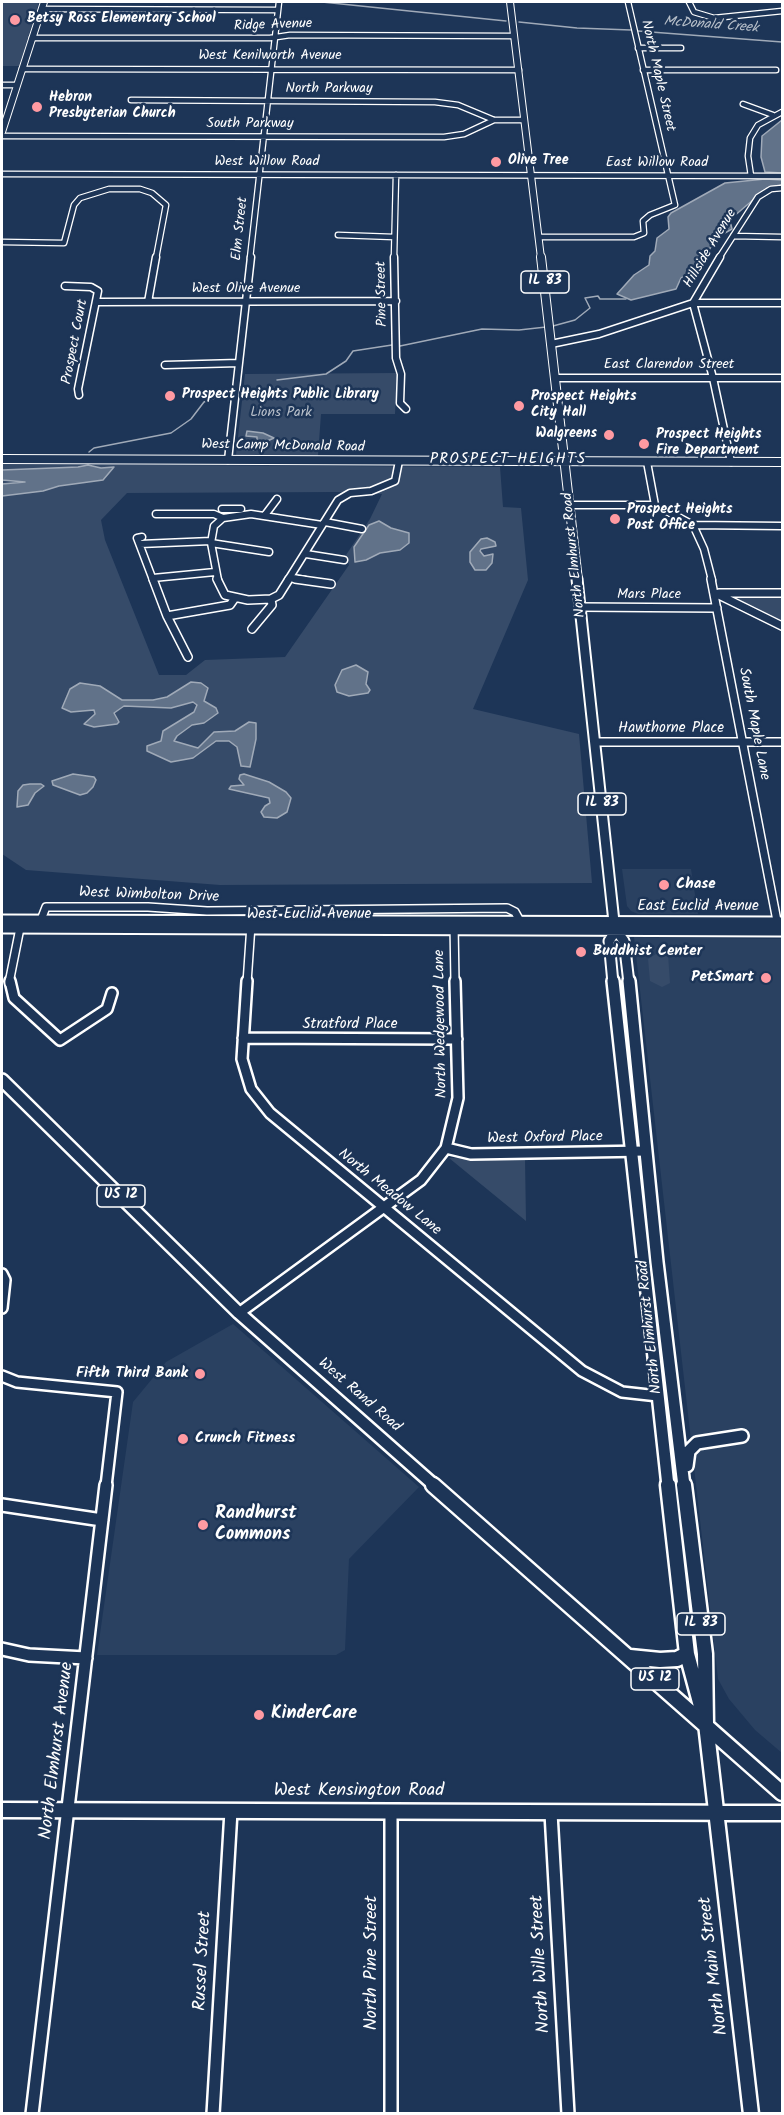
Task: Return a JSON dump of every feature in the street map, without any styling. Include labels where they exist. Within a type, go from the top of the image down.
[{"type":"main road","points":[[2,134],[44,2]]},
{"type":"main road","name":"North Elmhurst Road","points":[[510,2],[540,237],[615,926],[624,941],[657,1262],[705,1654],[706,1724],[716,1814]]},
{"type":"main road","name":"West Camp McDonald Road","points":[[2,459],[783,462]]},
{"type":"main road","name":"West Euclid Avenue","points":[[2,920],[39,924],[615,926]]},
{"type":"main road","name":"West Euclid Avenue","points":[[454,926],[520,921],[615,926]]},
{"type":"main road","name":"West Euclid Avenue","points":[[2,928],[20,928],[39,924]]},
{"type":"main road","name":"North Elmhurst Road","points":[[615,926],[609,941],[687,1654],[706,1724]]},
{"type":"main road","name":"East Euclid Avenue","points":[[615,926],[780,926]]},
{"type":"main road","name":"West Rand Road","points":[[2,1080],[239,1313],[706,1724]]},
{"type":"main road","points":[[685,1481],[689,1451],[697,1443],[742,1436]]},
{"type":"main road","points":[[630,1657],[660,1660],[677,1659],[687,1654]]},
{"type":"main road","name":"US 12","points":[[706,1724],[783,1792]]},
{"type":"main road","name":"West Kensington Road","points":[[2,1810],[783,1813]]},
{"type":"main road","name":"North Main Street","points":[[716,1814],[751,2114]]},
{"type":"street","name":"Elm Street","points":[[228,460],[279,2]]},
{"type":"street","name":"North Maple Street","points":[[540,237],[634,237],[644,232],[643,221],[650,215],[675,205],[628,2]]},
{"type":"street","points":[[689,2],[694,12],[714,18],[783,11]]},
{"type":"street","points":[[42,9],[278,10]]},
{"type":"street","name":"Ridge Avenue","points":[[32,38],[275,37],[290,34],[514,36]]},
{"type":"street","points":[[638,48],[681,48]]},
{"type":"street","name":"West Kenilworth Avenue","points":[[22,69],[519,70]]},
{"type":"street","points":[[643,70],[776,70]]},
{"type":"street","points":[[2,86],[16,86]]},
{"type":"street","name":"North Parkway","points":[[131,100],[435,102],[458,105],[494,120],[524,120]]},
{"type":"street","points":[[743,104],[773,115]]},
{"type":"street","points":[[751,176],[748,156],[750,138],[758,126],[773,115],[783,112]]},
{"type":"street","name":"South Parkway","points":[[2,134],[444,137],[464,134],[494,120]]},
{"type":"street","name":"West Willow Road","points":[[2,174],[532,176]]},
{"type":"street","points":[[124,188],[127,175]]},
{"type":"street","name":"Pine Street","points":[[396,175],[394,237],[396,358],[401,374],[400,403],[406,409]]},
{"type":"street","name":"East Willow Road","points":[[532,176],[783,176]]},
{"type":"street","points":[[2,242],[64,243],[74,205],[80,198],[90,193],[124,188],[152,192],[166,205],[148,302]]},
{"type":"street","name":"Hillside Avenue","points":[[551,344],[599,334],[693,303],[744,216],[758,197],[771,189],[783,188]]},
{"type":"street","points":[[338,234],[394,237]]},
{"type":"street","points":[[733,236],[783,237]]},
{"type":"street","name":"Prospect Court","points":[[65,286],[91,287],[98,291],[78,389],[79,395]]},
{"type":"street","name":"West Olive Avenue","points":[[97,302],[396,301]]},
{"type":"street","points":[[731,462],[713,378],[693,303],[783,303]]},
{"type":"street","points":[[165,365],[239,363]]},
{"type":"street","name":"East Clarendon Street","points":[[556,378],[783,378]]},
{"type":"street","points":[[278,499],[267,512],[223,518],[214,525],[211,542],[215,572],[225,595],[253,601],[271,599],[279,595],[341,496],[371,491],[394,481],[398,475],[399,461]]},
{"type":"street","points":[[570,505],[655,505],[647,462]]},
{"type":"street","points":[[222,509],[267,512],[323,524],[362,529]]},
{"type":"street","points":[[663,509],[693,525],[783,526]]},
{"type":"street","points":[[156,514],[213,514],[223,518]]},
{"type":"street","name":"South Maple Lane","points":[[693,525],[704,549],[715,593],[742,742],[780,926]]},
{"type":"street","points":[[188,657],[167,616],[141,540],[211,542],[269,552]]},
{"type":"street","points":[[306,554],[344,560]]},
{"type":"street","points":[[153,578],[215,572]]},
{"type":"street","points":[[291,578],[331,584]]},
{"type":"street","points":[[715,593],[783,593]]},
{"type":"street","points":[[715,593],[783,626]]},
{"type":"street","points":[[167,616],[230,604],[235,598]]},
{"type":"street","points":[[252,629],[272,604],[271,599]]},
{"type":"street","name":"Mars Place","points":[[580,607],[717,608]]},
{"type":"street","name":"Hawthorne Place","points":[[595,742],[783,742]]},
{"type":"street","name":"West Wimbolton Drive","points":[[39,924],[46,907],[147,907],[207,911],[507,908],[515,912],[520,921]]},
{"type":"street","name":"North Meadow Lane","points":[[251,925],[243,1070],[251,1089],[270,1113],[582,1371],[622,1392],[658,1396]]},
{"type":"street","name":"North Wedgewood Lane","points":[[239,1313],[386,1208],[421,1180],[446,1148],[458,1098],[454,926]]},
{"type":"street","points":[[20,928],[9,984],[14,998],[60,1040],[107,1010],[112,993]]},
{"type":"street","name":"Stratford Place","points":[[243,1038],[457,1039]]},
{"type":"street","name":"West Oxford Place","points":[[446,1148],[471,1154],[646,1151]]},
{"type":"street","points":[[2,1274],[5,1280],[2,1308]]},
{"type":"street","name":"North Elmhurst Avenue","points":[[2,1376],[17,1382],[117,1392],[32,2114]]},
{"type":"street","points":[[2,1505],[102,1520]]},
{"type":"street","points":[[2,1649],[29,1655],[86,1658]]},
{"type":"street","name":"Russel Street","points":[[213,2114],[231,1811]]},
{"type":"street","name":"North Pine Street","points":[[391,1812],[391,2114]]},
{"type":"street","name":"North Wille Street","points":[[551,1813],[568,2114]]},
{"type":"shaded area","points":[[782,120],[782,173],[765,172],[761,157],[762,136]]},
{"type":"shaded area","points":[[765,179],[782,180],[782,185],[767,188],[733,217],[730,221],[732,229],[716,238],[705,257],[681,278],[676,289],[631,300],[617,294],[634,275],[649,265],[657,238],[669,229],[668,217],[671,213],[725,183]]},
{"type":"shaded area","points":[[247,431],[263,433],[274,438],[265,442],[265,450],[245,450],[246,441],[257,444],[257,437],[246,436]]},
{"type":"shaded area","points":[[88,465],[101,468],[114,467],[103,480],[2,496],[2,484],[25,482],[2,480],[2,470]]},
{"type":"shaded area","points":[[379,521],[391,528],[409,533],[409,543],[400,550],[380,553],[366,560],[355,562],[354,547],[369,525]]},
{"type":"shaded area","points":[[487,538],[495,542],[496,546],[480,551],[484,556],[493,554],[492,563],[486,570],[475,570],[470,562],[470,552],[481,539]]},
{"type":"shaded area","points":[[356,665],[368,672],[366,684],[370,690],[368,693],[349,696],[337,692],[335,685],[342,670]]},
{"type":"shaded area","points":[[191,682],[201,683],[208,688],[204,701],[216,708],[218,713],[204,723],[192,725],[174,741],[198,748],[214,732],[235,731],[249,722],[256,723],[256,739],[250,767],[241,766],[237,747],[229,741],[216,741],[193,758],[171,762],[147,751],[147,746],[161,741],[163,731],[194,712],[197,705],[193,702],[171,708],[124,706],[114,713],[119,722],[117,724],[94,727],[84,724],[95,714],[94,710],[71,712],[62,708],[70,689],[80,683],[100,686],[122,700],[153,700],[167,697]]},
{"type":"shaded area","points":[[73,774],[94,777],[96,780],[93,787],[87,793],[80,795],[53,785],[52,781]]},
{"type":"shaded area","points":[[244,774],[269,782],[286,792],[291,798],[287,812],[277,818],[264,817],[261,812],[270,803],[269,798],[229,789],[231,786],[244,785],[239,779],[240,775]]},
{"type":"shaded area","points":[[23,785],[44,786],[35,793],[28,805],[17,807],[18,791]]},
{"type":"shaded area","points":[[622,869],[691,869],[698,914],[638,914],[631,911],[627,906]]},
{"type":"shaded area","points":[[634,937],[782,939],[782,1753],[755,1730],[729,1699],[718,1679]]},
{"type":"shaded area","name":"Randhurst Commons","points":[[233,1324],[419,1487],[349,1559],[345,1650],[336,1655],[97,1655],[133,1402],[166,1362]]},
{"type":"green space","points":[[2,2],[39,2],[19,66],[2,66]]},
{"type":"green space","name":"Lions Park","points":[[397,373],[395,414],[321,414],[318,456],[236,455],[245,374]]},
{"type":"green space","points":[[2,464],[500,467],[503,507],[521,508],[528,580],[473,709],[579,734],[592,883],[220,885],[26,870],[2,854]],"holes":[[[337,492],[382,494],[370,519],[346,555],[349,565],[285,657],[205,660],[186,675],[159,675],[105,540],[101,520],[127,493]]]},
{"type":"green space","points":[[730,594],[782,594],[782,623],[728,597]]},
{"type":"green space","points":[[661,951],[668,954],[670,983],[662,987],[650,981],[648,959]]},
{"type":"green space","points":[[449,1158],[525,1159],[526,1221]]},
{"type":"waterway","name":"McDonald Creek","points":[[322,2],[506,21]]},
{"type":"waterway","name":"McDonald Creek","points":[[519,22],[577,28],[631,30]]},
{"type":"waterway","name":"McDonald Creek","points":[[638,31],[782,42]]},
{"type":"waterway","points":[[553,326],[575,320],[590,308],[585,298],[598,296],[600,299],[626,299]]},
{"type":"waterway","points":[[400,346],[482,329],[519,330],[546,327]]},
{"type":"waterway","points":[[277,380],[326,374],[346,361],[353,351],[392,345]]},
{"type":"waterway","points":[[89,452],[94,448],[171,433],[191,419],[204,402],[231,392]]},
{"type":"place","name":"Betsy Ross Elementary School","points":[[15,20]]},
{"type":"place","name":"Hebron Presbyterian Church","points":[[37,107]]},
{"type":"place","name":"Olive Tree","points":[[496,162]]},
{"type":"place","name":"Prospect Heights Public Library","points":[[170,396]]},
{"type":"place","name":"Prospect Heights City Hall","points":[[519,406]]},
{"type":"place","name":"Walgreens","points":[[609,435]]},
{"type":"place","name":"Prospect Heights Fire Department","points":[[644,444]]},
{"type":"place","name":"Prospect Heights Post Office","points":[[615,519]]},
{"type":"place","name":"Chase","points":[[664,885]]},
{"type":"place","name":"Buddhist Center","points":[[581,952]]},
{"type":"place","name":"PetSmart","points":[[766,978]]},
{"type":"place","name":"Fifth Third Bank","points":[[200,1374]]},
{"type":"place","name":"Crunch Fitness","points":[[183,1439]]},
{"type":"place","name":"Randhurst Commons","points":[[203,1525]]},
{"type":"place","name":"KinderCare","points":[[259,1715]]},
{"type":"district","name":"PROSPECT HEIGHTS","points":[[508,460]]}]
